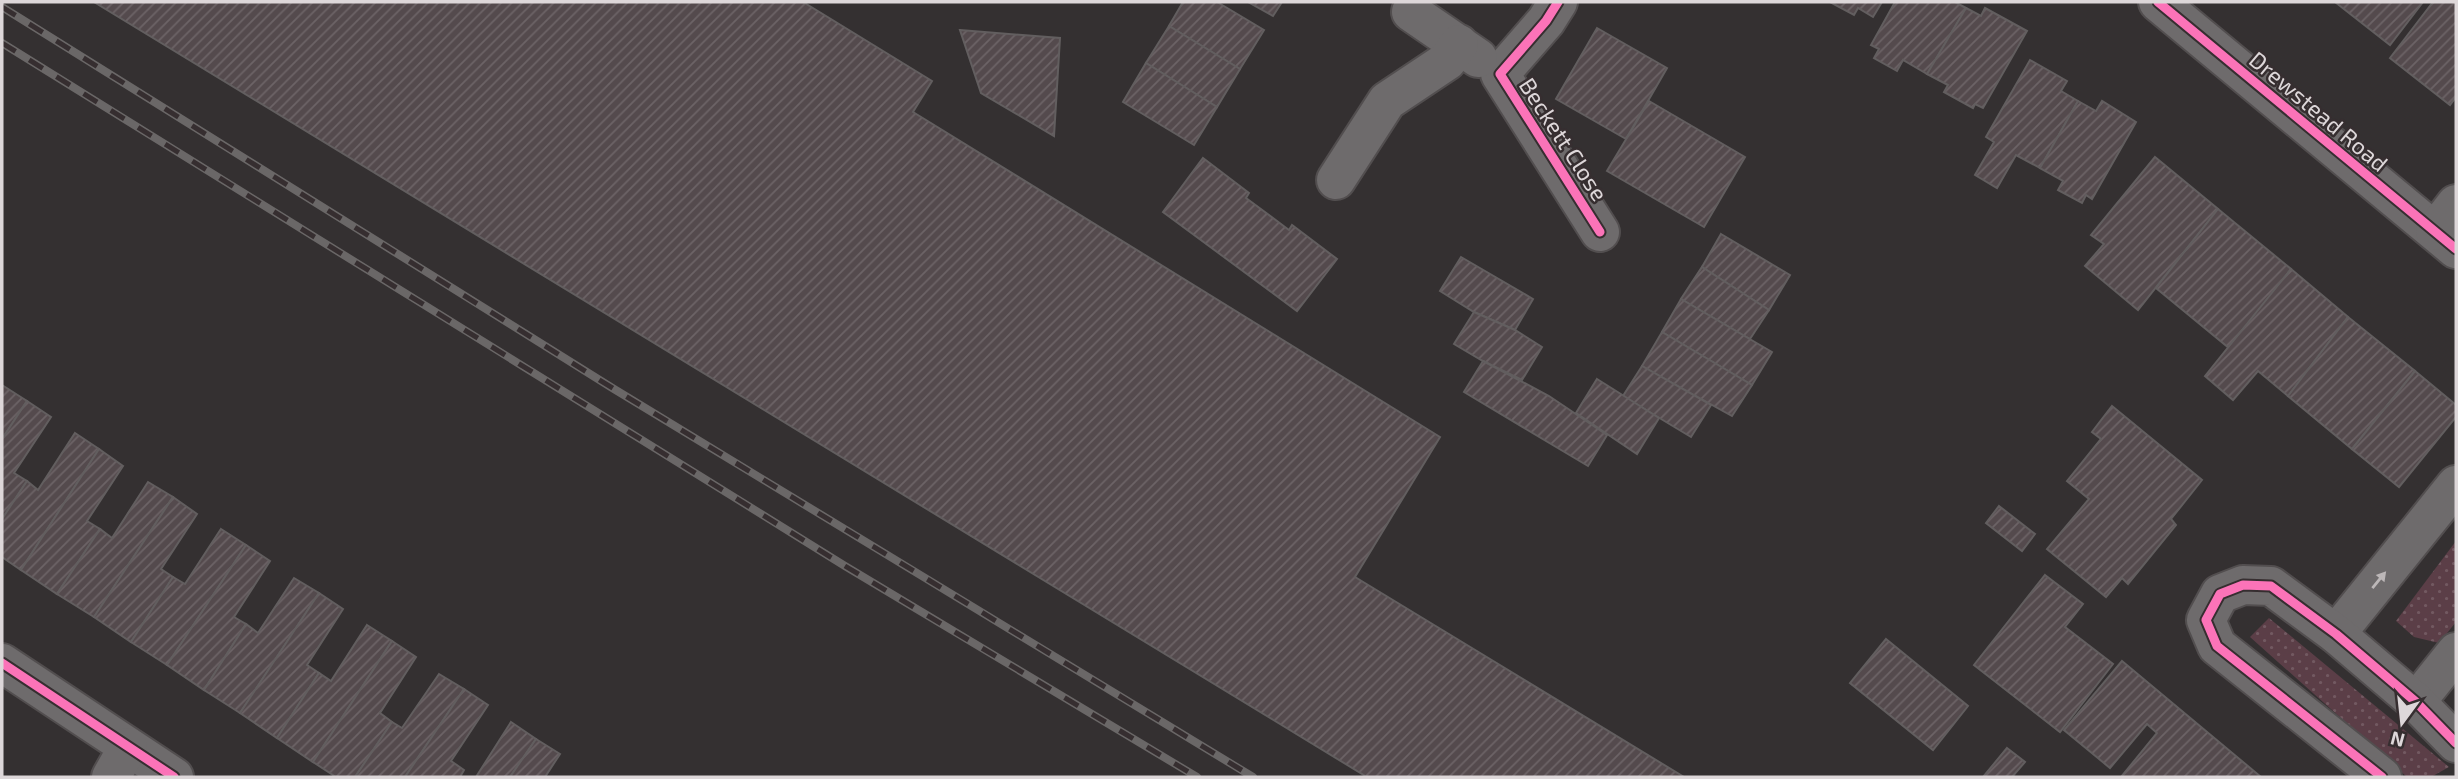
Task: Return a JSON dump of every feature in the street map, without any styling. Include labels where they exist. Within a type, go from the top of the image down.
[{"type":"street","name":"Beckett Close","points":[[1500,74],[1558,2]]},
{"type":"street","name":"Drewstead Road","points":[[2158,2],[2449,228]]},
{"type":"street","name":"Beckett Close","points":[[1411,12],[1500,74],[1600,232]]},
{"type":"street","points":[[1336,180],[1387,101],[1447,61],[1459,44]]},
{"type":"street","points":[[2336,634],[2456,485]]},
{"type":"street","points":[[2382,777],[2217,646],[2206,620],[2220,594],[2244,585],[2271,586],[2336,634],[2416,702],[2456,743]]},
{"type":"street","points":[[2416,702],[2456,652]]},
{"type":"street","points":[[2,663],[120,762],[174,777]]},
{"type":"shaded area","points":[[2456,541],[2456,622],[2439,643],[2414,637],[2396,621]]},
{"type":"shaded area","points":[[2269,618],[2449,767],[2431,777],[2407,777],[2250,637]]},
{"type":"building","points":[[94,2],[803,2],[932,81],[913,112],[1440,437],[1355,577],[1684,777],[1367,777]]},
{"type":"building","points":[[1183,2],[1217,2],[1264,30],[1240,69],[1169,26]]},
{"type":"building","points":[[1248,2],[1282,2],[1273,16]]},
{"type":"building","points":[[1830,2],[1882,2],[1873,17],[1858,8],[1854,15]]},
{"type":"building","points":[[1895,2],[1955,2],[1966,8],[1927,74],[1903,60],[1897,71],[1874,58],[1879,49],[1871,45]]},
{"type":"building","points":[[2335,2],[2423,2],[2390,45]]},
{"type":"building","points":[[2433,2],[2456,2],[2456,97],[2450,105],[2390,58]]},
{"type":"building","points":[[1966,8],[1981,16],[1985,8],[2027,31],[1983,108],[1975,104],[1973,108],[1944,92],[1948,85],[1927,74]]},
{"type":"building","points":[[1169,26],[1240,69],[1217,107],[1146,63]]},
{"type":"building","points":[[1597,28],[1667,68],[1626,139],[1556,99]]},
{"type":"building","points":[[960,30],[1060,38],[1054,136],[981,93]]},
{"type":"building","points":[[2030,60],[2067,81],[2061,91],[2078,101],[2040,168],[2016,155],[1997,188],[1975,175],[1994,142],[1986,137]]},
{"type":"building","points":[[1146,63],[1217,107],[1194,145],[1123,102]]},
{"type":"building","points":[[1649,101],[1745,157],[1704,227],[1607,171]]},
{"type":"building","points":[[2078,101],[2096,111],[2102,101],[2136,122],[2092,199],[2086,195],[2082,203],[2058,190],[2063,181],[2040,168]]},
{"type":"building","points":[[2155,157],[2218,209],[2138,310],[2085,266],[2104,244],[2091,235]]},
{"type":"building","points":[[1203,158],[1249,193],[1246,198],[1289,230],[1292,225],[1337,259],[1297,311],[1163,212]]},
{"type":"building","points":[[2218,209],[2291,269],[2229,348],[2156,288]]},
{"type":"building","points":[[1721,234],[1790,275],[1769,310],[1702,267]]},
{"type":"building","points":[[1461,257],[1533,299],[1515,330],[1474,312],[1440,291]]},
{"type":"building","points":[[1702,267],[1769,310],[1750,339],[1681,299]]},
{"type":"building","points":[[2291,269],[2348,317],[2288,396],[2258,371],[2233,400],[2205,376]]},
{"type":"building","points":[[1681,299],[1772,352],[1752,385],[1662,332]]},
{"type":"building","points":[[1474,312],[1515,330],[1542,347],[1522,380],[1454,344]]},
{"type":"building","points":[[2348,317],[2415,371],[2352,449],[2288,396]]},
{"type":"building","points":[[1662,332],[1752,385],[1732,416],[1642,366]]},
{"type":"building","points":[[1483,361],[1549,396],[1607,435],[1588,466],[1464,392]]},
{"type":"building","points":[[1642,366],[1711,405],[1691,437],[1623,396]]},
{"type":"building","points":[[2415,371],[2456,405],[2456,417],[2399,487],[2352,449]]},
{"type":"building","points":[[1597,379],[1659,418],[1637,454],[1576,413]]},
{"type":"building","points":[[2,385],[27,401],[2,439]]},
{"type":"building","points":[[27,401],[51,417],[14,473],[27,481],[2,519],[2,439]]},
{"type":"building","points":[[2112,406],[2202,480],[2171,519],[2176,525],[2128,584],[2122,578],[2106,597],[2047,549],[2089,499],[2067,481],[2101,439],[2092,432]]},
{"type":"building","points":[[75,433],[99,449],[21,570],[2,557],[2,519],[27,481],[38,490]]},
{"type":"building","points":[[99,449],[123,466],[87,521],[100,529],[57,594],[21,570]]},
{"type":"building","points":[[148,482],[173,497],[94,617],[57,594],[100,529],[112,538]]},
{"type":"building","points":[[173,497],[197,514],[161,569],[173,577],[131,642],[94,617]]},
{"type":"building","points":[[1999,506],[2035,534],[2022,551],[1986,523]]},
{"type":"building","points":[[221,529],[246,545],[167,665],[131,642],[173,577],[185,584]]},
{"type":"building","points":[[246,545],[270,561],[234,617],[246,624],[204,690],[167,665]]},
{"type":"building","points":[[2045,575],[2083,604],[2065,627],[2113,664],[2060,732],[1974,665]]},
{"type":"building","points":[[294,578],[319,593],[240,713],[204,690],[246,624],[258,633]]},
{"type":"building","points":[[319,593],[343,609],[307,665],[319,673],[277,738],[240,713]]},
{"type":"building","points":[[367,625],[392,641],[313,762],[277,738],[319,673],[331,681]]},
{"type":"building","points":[[1886,639],[1968,706],[1933,750],[1850,683]]},
{"type":"building","points":[[392,641],[416,657],[380,713],[392,722],[355,777],[336,777],[313,762]]},
{"type":"building","points":[[2122,661],[2261,777],[2121,777],[2157,733],[2147,724],[2110,768],[2064,730]]},
{"type":"building","points":[[439,674],[464,689],[405,777],[355,777],[392,722],[402,728]]},
{"type":"building","points":[[464,689],[488,705],[451,761],[464,770],[460,777],[405,777]]},
{"type":"building","points":[[511,722],[536,739],[510,777],[476,777]]},
{"type":"building","points":[[536,739],[560,754],[545,777],[510,777]]},
{"type":"building","points":[[2007,748],[2025,762],[2012,777],[1983,777]]},
{"type":"railway","points":[[2,7],[614,389],[1253,777]]},
{"type":"railway","points":[[2,43],[845,566],[1197,777]]},
{"type":"cycle path","points":[[1558,2],[1546,21],[1500,74],[1600,232]]},
{"type":"cycle path","points":[[2158,2],[2456,249]]},
{"type":"cycle path","points":[[2382,777],[2217,646],[2206,620],[2220,594],[2243,585],[2271,586],[2336,634],[2416,702],[2456,743]]},
{"type":"cycle path","points":[[2,663],[174,777]]}]
